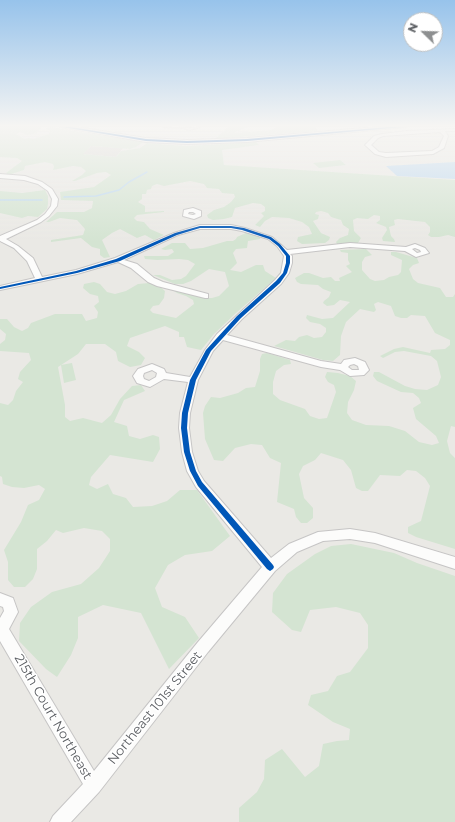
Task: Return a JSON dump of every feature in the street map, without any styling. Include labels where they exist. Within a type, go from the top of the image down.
[{"type":"street","points":[[0,176],[25,178],[40,183],[50,190],[55,199],[54,206],[47,215],[39,221],[1,238]]},
{"type":"street","points":[[194,217],[200,227]]},
{"type":"street","points":[[0,288],[77,272],[118,260],[176,234],[200,227],[231,227],[252,231],[270,238],[286,252],[288,263],[287,269],[282,278],[220,336],[209,350],[193,380],[185,413],[184,428],[187,452],[193,471],[200,484],[270,567]]},
{"type":"street","points":[[1,238],[16,247],[30,260],[39,279]]},
{"type":"street","points":[[286,252],[350,245],[408,249]]},
{"type":"street","points":[[118,260],[134,266],[152,280],[160,284],[205,296]]},
{"type":"street","points":[[220,336],[321,364],[343,367]]},
{"type":"street","points":[[162,376],[193,380]]},
{"type":"street","name":"Northeast 101st Street","points":[[58,822],[93,786],[270,567],[293,548],[322,536],[350,534],[375,538],[455,563]]},
{"type":"street","points":[[0,599],[8,603],[11,612],[5,623],[0,628]]},
{"type":"street","name":"215th Court Northeast","points":[[0,628],[93,786]]},
{"type":"green space","points":[[16,165],[28,165],[25,166],[24,170],[8,175],[6,173]]},
{"type":"green space","points":[[53,165],[230,165],[455,180],[455,237],[448,235],[431,237],[428,235],[430,232],[430,227],[425,222],[398,219],[394,220],[395,225],[389,227],[391,236],[395,242],[383,241],[382,238],[387,230],[386,227],[376,223],[380,220],[380,216],[374,215],[368,219],[357,218],[353,220],[354,231],[361,238],[358,243],[337,244],[336,242],[340,238],[348,235],[349,229],[343,225],[341,220],[331,217],[328,213],[321,211],[316,212],[315,214],[319,215],[318,219],[313,221],[321,233],[330,237],[329,240],[325,243],[302,244],[297,241],[298,237],[312,234],[309,227],[302,222],[289,218],[272,217],[265,221],[260,227],[255,225],[264,216],[261,213],[265,211],[265,207],[261,204],[253,203],[235,208],[232,217],[213,220],[208,218],[207,215],[214,210],[224,207],[231,202],[235,197],[234,194],[222,193],[219,189],[207,188],[204,184],[190,181],[164,186],[157,184],[152,186],[151,189],[147,190],[146,194],[142,194],[142,199],[138,202],[145,206],[145,212],[164,211],[137,215],[134,218],[137,221],[144,222],[150,229],[164,235],[154,240],[145,235],[137,238],[120,229],[102,240],[110,257],[104,258],[100,255],[100,249],[92,247],[81,238],[51,242],[51,240],[83,235],[85,229],[77,220],[60,218],[46,222],[57,212],[84,212],[92,208],[93,201],[61,200],[60,192],[94,187],[111,175],[106,172],[97,173],[72,181],[86,171],[81,167],[73,166],[53,170]]},
{"type":"green space","points":[[316,165],[343,165],[319,168]]},
{"type":"green space","points":[[45,190],[48,196],[47,209],[38,217],[28,216],[22,218],[0,213],[0,191],[22,193]]},
{"type":"green space","points":[[248,232],[260,235],[260,239],[248,241],[247,248],[236,249],[233,253],[237,263],[230,270],[241,272],[256,265],[263,265],[265,271],[276,278],[214,334],[201,350],[187,347],[184,337],[179,337],[179,332],[165,326],[130,338],[127,346],[139,352],[145,358],[141,365],[130,367],[118,361],[116,352],[105,344],[86,344],[78,354],[58,367],[65,405],[65,417],[70,421],[83,418],[102,423],[111,415],[120,399],[132,386],[141,385],[145,391],[124,400],[114,422],[127,426],[129,436],[140,439],[153,435],[159,437],[160,449],[153,462],[110,455],[91,477],[89,485],[97,489],[108,484],[113,494],[126,498],[133,507],[152,506],[167,501],[180,490],[197,490],[230,536],[212,551],[185,555],[168,565],[155,588],[162,607],[185,617],[199,638],[169,669],[141,613],[103,605],[78,617],[78,638],[71,655],[57,677],[46,669],[19,641],[20,623],[31,607],[52,592],[81,584],[99,568],[110,551],[110,539],[102,531],[84,528],[63,533],[56,530],[47,541],[37,549],[37,569],[33,579],[25,587],[14,587],[8,580],[8,562],[4,550],[21,522],[28,505],[39,500],[45,489],[39,485],[24,488],[12,487],[3,484],[2,477],[0,476],[0,403],[8,405],[13,400],[16,391],[23,382],[18,379],[20,372],[31,360],[29,353],[0,351],[0,344],[5,340],[6,334],[0,329],[0,319],[7,319],[14,327],[22,331],[28,328],[31,323],[55,314],[82,314],[86,321],[97,318],[98,312],[94,306],[99,302],[98,296],[90,294],[83,288],[84,284],[94,282],[100,284],[107,292],[115,294],[126,291],[138,284],[149,283],[159,286],[165,291],[164,298],[159,305],[153,306],[150,310],[153,313],[176,318],[194,304],[193,300],[177,293],[174,289],[206,298],[219,296],[229,286],[225,272],[209,269],[191,281],[183,284],[175,284],[153,275],[160,275],[172,280],[181,279],[186,276],[195,264],[188,260],[145,259],[144,256],[168,256],[174,252],[172,249],[161,249],[172,243],[185,243],[190,249],[203,248],[227,241],[233,241],[237,237]]},
{"type":"green space","points":[[366,249],[372,255],[365,257],[362,262],[362,270],[370,279],[375,281],[384,280],[398,275],[401,272],[402,260],[391,255],[391,252],[396,252],[417,258],[419,263],[413,265],[409,269],[413,279],[418,283],[440,288],[446,297],[453,297],[455,294],[455,427],[451,426],[447,441],[450,453],[455,458],[455,549],[416,537],[408,533],[408,527],[421,521],[430,486],[425,478],[416,471],[407,470],[400,476],[380,475],[368,491],[362,491],[356,488],[351,470],[343,460],[321,453],[315,460],[303,466],[299,474],[304,498],[313,508],[313,518],[307,523],[301,523],[296,517],[294,509],[277,502],[281,463],[270,458],[262,445],[251,444],[235,448],[223,461],[214,460],[205,439],[203,413],[205,406],[211,397],[220,398],[238,393],[246,388],[255,387],[260,371],[260,359],[262,354],[267,353],[290,360],[291,364],[284,365],[276,371],[273,382],[273,394],[280,400],[305,409],[310,416],[319,419],[327,418],[336,392],[334,385],[328,382],[325,377],[327,372],[338,373],[350,376],[356,381],[354,390],[348,402],[347,413],[352,420],[366,425],[389,426],[405,431],[419,442],[432,445],[439,443],[436,436],[416,419],[413,408],[421,403],[419,398],[413,393],[401,392],[377,381],[373,376],[374,372],[379,372],[405,386],[415,389],[427,390],[438,385],[441,377],[437,361],[431,356],[404,351],[395,352],[383,358],[380,356],[394,349],[403,347],[430,353],[431,350],[445,349],[450,345],[450,340],[435,333],[425,316],[411,315],[407,318],[401,318],[395,316],[391,306],[378,302],[374,304],[376,310],[374,312],[360,309],[346,322],[341,336],[340,355],[333,361],[323,360],[274,346],[286,340],[295,341],[299,337],[307,335],[314,338],[322,337],[326,332],[326,328],[320,324],[310,322],[306,318],[307,315],[322,319],[333,318],[350,302],[340,300],[334,305],[327,306],[323,303],[329,297],[331,292],[318,285],[301,284],[297,282],[295,278],[304,273],[309,273],[323,278],[331,277],[335,281],[340,281],[339,278],[352,272],[346,266],[350,264],[348,260],[348,253],[341,252],[340,250]]},
{"type":"green space","points":[[72,363],[76,380],[64,383],[61,365]]},
{"type":"green space","points":[[351,544],[394,553],[417,563],[455,576],[455,822],[239,822],[239,808],[257,792],[264,779],[265,760],[282,749],[305,777],[319,766],[323,744],[349,740],[350,729],[333,722],[308,705],[311,695],[328,691],[337,676],[350,672],[368,648],[368,625],[360,613],[336,607],[310,610],[301,632],[292,630],[272,612],[273,593],[287,574],[315,554],[331,546]]},
{"type":"water","points":[[455,165],[455,179],[397,176],[386,166]]},
{"type":"waterway","points":[[64,197],[96,196],[119,190],[129,182],[147,172]]},
{"type":"waterway","points":[[0,200],[42,200]]},
{"type":"cycle path","points":[[0,288],[77,272],[118,260],[176,234],[200,227],[231,227],[243,229],[270,238],[279,245],[288,256],[288,263],[285,273],[278,282],[239,317],[209,350],[193,380],[185,413],[184,428],[187,452],[193,471],[200,484],[270,567]]}]
